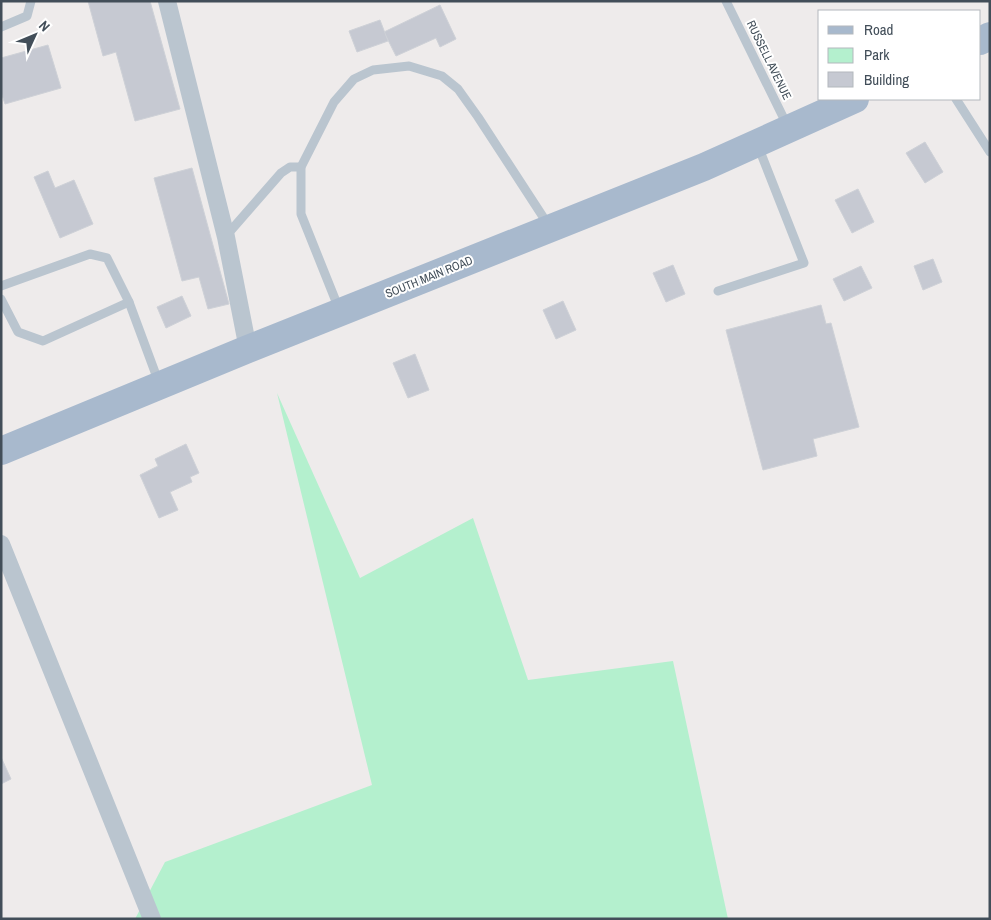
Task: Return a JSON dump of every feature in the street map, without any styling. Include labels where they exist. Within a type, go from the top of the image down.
[{"type":"main road","name":"SOUTH MAIN ROAD","points":[[1,451],[248,349],[704,167],[853,100]]},
{"type":"street","points":[[167,1],[226,237],[248,349]]},
{"type":"street","points":[[1,544],[152,919]]},
{"type":"lane","points":[[1,27],[27,16],[30,1]]},
{"type":"lane","name":"RUSSELL AVENUE","points":[[726,1],[789,129]]},
{"type":"lane","points":[[341,312],[301,214],[300,167],[334,102],[354,79],[372,70],[409,66],[442,76],[458,89],[550,228]]},
{"type":"lane","points":[[957,100],[990,152]]},
{"type":"lane","points":[[718,291],[804,263],[757,143]]},
{"type":"lane","points":[[226,237],[280,173],[290,167],[300,167]]},
{"type":"lane","points":[[1,286],[90,254],[107,258],[129,302],[160,386]]},
{"type":"lane","points":[[1,299],[18,332],[43,341],[129,302]]},
{"type":"green space","points":[[277,393],[360,578],[473,518],[528,680],[673,661],[728,919],[135,919],[165,862],[372,785]]},
{"type":"building","points":[[88,1],[150,1],[180,109],[135,121],[116,52],[103,56]]},
{"type":"building","points":[[440,5],[456,39],[440,47],[436,38],[396,56],[384,32]]},
{"type":"building","points":[[380,20],[388,41],[357,52],[349,31]]},
{"type":"building","points":[[48,45],[61,88],[5,104],[1,92],[1,58]]},
{"type":"building","points":[[925,142],[943,172],[925,183],[906,153]]},
{"type":"building","points":[[192,168],[229,304],[208,309],[199,277],[182,281],[154,178]]},
{"type":"building","points":[[48,171],[55,188],[74,180],[93,224],[60,238],[34,177]]},
{"type":"building","points":[[858,189],[874,222],[852,233],[835,200]]},
{"type":"building","points":[[933,259],[942,282],[923,290],[914,266]]},
{"type":"building","points":[[673,265],[685,294],[666,302],[653,273]]},
{"type":"building","points":[[861,266],[872,288],[844,301],[833,279]]},
{"type":"building","points":[[182,296],[191,316],[166,328],[157,307]]},
{"type":"building","points":[[563,301],[576,330],[556,339],[543,310]]},
{"type":"building","points":[[821,305],[826,324],[831,323],[859,427],[813,439],[817,456],[763,470],[726,330]]},
{"type":"building","points":[[415,354],[429,390],[408,398],[393,363]]},
{"type":"building","points":[[186,444],[199,473],[190,477],[192,482],[170,492],[178,510],[159,518],[140,475],[158,466],[155,459]]},
{"type":"building","points":[[1,757],[11,779],[1,784]]}]
